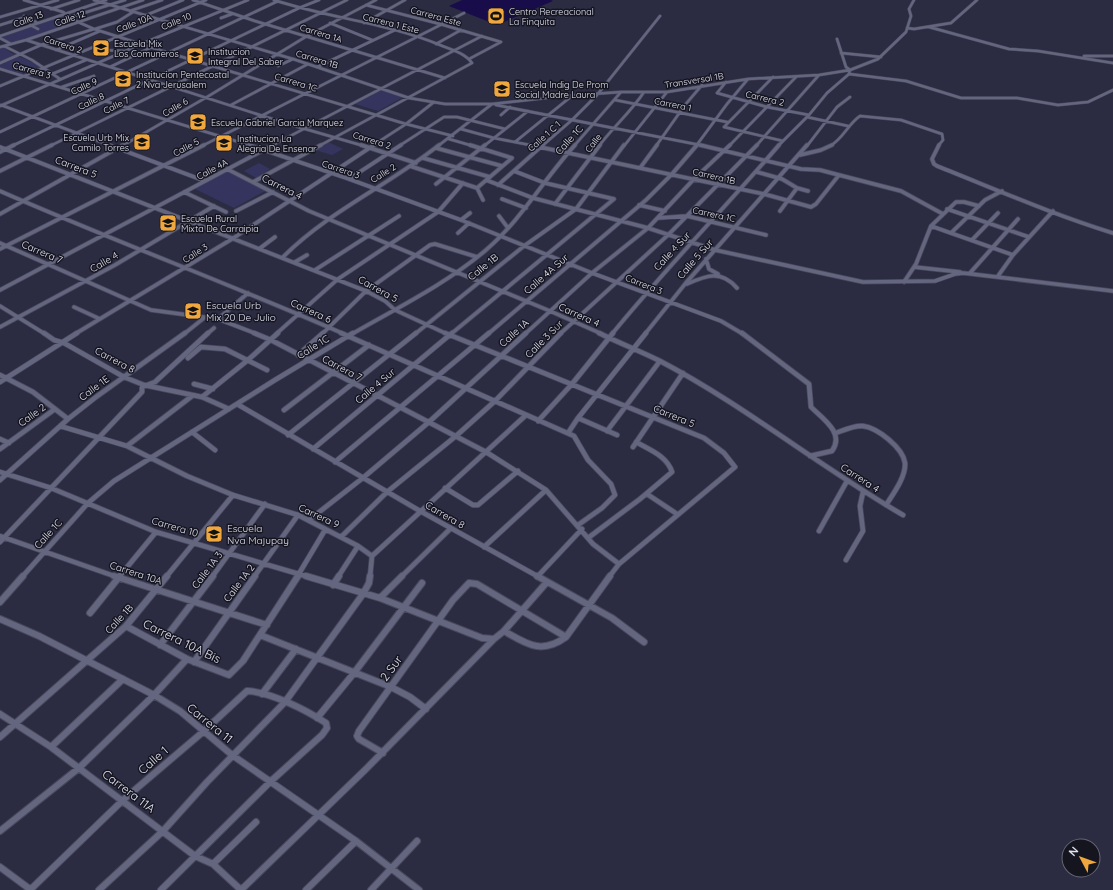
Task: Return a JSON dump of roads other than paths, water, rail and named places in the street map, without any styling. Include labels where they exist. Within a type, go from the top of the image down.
[{"type":"street","name":"Carrera 1C","points":[[24,0],[64,13],[78,22],[95,29],[169,53],[453,136]]},
{"type":"street","points":[[29,2],[35,0]]},
{"type":"street","points":[[0,17],[58,0]]},
{"type":"street","points":[[51,9],[79,0]]},
{"type":"street","name":"Carrera 1B","points":[[94,0],[181,27],[233,40],[342,74],[409,98],[445,104],[492,104],[696,146],[724,150],[801,170],[820,170],[838,175],[814,206],[805,206],[764,194],[494,138],[461,129]]},
{"type":"street","name":"Calle 13","points":[[0,36],[36,22],[106,0]]},
{"type":"street","points":[[71,18],[125,0]]},
{"type":"street","name":"Calle 12","points":[[0,47],[26,40],[143,0]]},
{"type":"street","points":[[0,63],[19,56],[19,54],[41,45],[116,22],[131,12],[159,0]]},
{"type":"street","points":[[144,16],[183,0]]},
{"type":"street","name":"Carrera 1A","points":[[193,0],[232,14],[378,56],[445,78]]},
{"type":"street","name":"Calle 10A","points":[[0,86],[71,55],[206,0]]},
{"type":"street","name":"Calle 10","points":[[0,105],[123,51],[248,0]]},
{"type":"street","name":"Carrera 1 Este","points":[[274,0],[299,8],[395,29],[418,36],[452,50],[469,59]]},
{"type":"street","name":"Calle 8","points":[[0,152],[265,24],[319,0]]},
{"type":"street","name":"Calle 7","points":[[0,171],[347,0]]},
{"type":"street","name":"Calle 6","points":[[0,214],[168,120],[307,36],[376,0]]},
{"type":"street","points":[[364,23],[405,0]]},
{"type":"street","points":[[850,72],[872,63],[906,32],[911,16],[909,9],[914,0]]},
{"type":"street","points":[[906,32],[914,29],[951,23],[977,0]]},
{"type":"street","name":"Calle 9","points":[[0,132],[280,1]]},
{"type":"street","name":"Carrera Este","points":[[366,5],[500,41],[500,43],[469,59]]},
{"type":"street","points":[[18,12],[36,22]]},
{"type":"street","name":"Calle 5","points":[[0,249],[464,12]]},
{"type":"street","name":"Calle 13","points":[[0,36],[64,13]]},
{"type":"street","points":[[221,18],[232,14]]},
{"type":"street","name":"Calle 1 C 1","points":[[498,185],[542,148],[597,95],[660,16]]},
{"type":"street","points":[[0,25],[26,17]]},
{"type":"street","points":[[330,23],[372,40]]},
{"type":"street","points":[[30,26],[38,29]]},
{"type":"street","points":[[929,27],[1009,49],[1038,51],[1113,63]]},
{"type":"street","points":[[908,28],[914,29]]},
{"type":"street","points":[[317,67],[395,29]]},
{"type":"street","points":[[436,44],[461,30]]},
{"type":"street","points":[[56,50],[101,31]]},
{"type":"street","points":[[0,36],[11,44]]},
{"type":"street","name":"Calle 4A","points":[[0,290],[106,235],[205,180],[347,105],[482,36]]},
{"type":"street","points":[[82,39],[89,41]]},
{"type":"street","points":[[837,39],[846,67],[850,72],[906,81],[961,98],[1017,98],[1058,105],[1088,102],[1113,90]]},
{"type":"street","name":"Carrera 2","points":[[26,40],[416,163]]},
{"type":"street","name":"Carrera 3","points":[[4,46],[44,67],[60,79]]},
{"type":"street","points":[[110,67],[153,47]]},
{"type":"street","points":[[104,50],[123,51]]},
{"type":"street","points":[[841,53],[881,56]]},
{"type":"street","points":[[1079,57],[1094,55],[1113,56]]},
{"type":"street","points":[[278,66],[293,59]]},
{"type":"street","points":[[253,182],[338,138],[470,65],[472,63],[469,59]]},
{"type":"street","points":[[52,74],[86,60]]},
{"type":"street","points":[[231,105],[308,64]]},
{"type":"street","name":"Carrera 3","points":[[0,69],[221,136],[343,177],[469,223],[670,303],[710,316],[728,324],[807,382],[810,388],[811,407],[836,433]]},
{"type":"street","name":"Transversal 1B","points":[[492,104],[621,92],[667,92],[748,78],[796,77],[850,72]]},
{"type":"street","name":"Calle 4 Sur","points":[[538,421],[572,384],[645,293],[711,220],[741,190],[827,93],[850,72]]},
{"type":"street","name":"Calle 3 Sur","points":[[341,536],[387,492],[456,436],[495,401],[572,322],[668,235],[764,136],[819,75]]},
{"type":"street","points":[[62,87],[94,76]]},
{"type":"street","points":[[773,77],[724,126],[725,128],[783,141]]},
{"type":"street","name":"Calle 1A","points":[[309,520],[364,477],[429,422],[592,273],[648,228],[694,179],[744,132],[796,77]]},
{"type":"street","name":"Calle 4A Sur","points":[[335,462],[401,408],[646,200],[672,174],[696,146],[730,97],[748,78]]},
{"type":"street","name":"Carrera 2","points":[[726,82],[717,93],[767,107],[848,126]]},
{"type":"street","points":[[640,168],[686,104],[702,85]]},
{"type":"street","name":"Calle 1C","points":[[0,602],[88,503],[114,481],[348,336],[395,310],[457,272],[477,257],[501,236],[526,208],[568,153],[616,100],[621,92]]},
{"type":"street","name":"Calle","points":[[554,204],[612,129],[636,104],[644,92]]},
{"type":"street","name":"Calle 1B","points":[[288,435],[524,246],[576,209],[611,162],[667,92]]},
{"type":"street","points":[[515,142],[547,115],[573,96]]},
{"type":"street","name":"Calle 5 Sur","points":[[568,433],[578,418],[598,395],[685,284],[800,155],[837,107],[850,97]]},
{"type":"street","name":"Carrera 1","points":[[616,100],[727,122]]},
{"type":"street","name":"Calle 3","points":[[0,382],[64,343],[100,318],[186,268],[232,239],[288,200],[408,124],[434,102]]},
{"type":"street","name":"Calle 2","points":[[282,257],[298,242],[329,218],[416,163],[453,136],[492,104]]},
{"type":"street","points":[[0,105],[116,149],[166,165],[205,180]]},
{"type":"street","points":[[501,115],[510,108]]},
{"type":"street","points":[[436,184],[528,111]]},
{"type":"street","points":[[800,155],[824,149],[838,141],[848,126],[860,116],[901,120],[942,134],[943,140],[933,156],[934,164],[1053,211],[1076,222],[1113,233]]},
{"type":"street","points":[[348,179],[426,128],[447,117],[473,120],[505,129]]},
{"type":"street","points":[[449,139],[509,156],[512,159],[477,188]]},
{"type":"street","name":"Carrera 5","points":[[0,148],[115,191],[232,239],[338,279],[366,291],[385,302],[395,310],[450,336],[708,440],[724,453],[735,467],[677,514]]},
{"type":"street","points":[[436,148],[502,166]]},
{"type":"street","points":[[423,158],[490,177]]},
{"type":"street","points":[[410,166],[477,188],[483,200]]},
{"type":"street","name":"Carrera 4","points":[[227,169],[302,207],[550,311],[660,361],[683,373],[863,492],[904,515]]},
{"type":"street","points":[[514,171],[545,183],[589,192]]},
{"type":"street","points":[[757,172],[779,178],[797,188],[808,191]]},
{"type":"street","points":[[838,175],[901,191],[943,214]]},
{"type":"street","points":[[486,180],[533,198],[648,228],[715,250],[863,282],[935,281],[955,274],[970,273],[1113,291]]},
{"type":"street","points":[[202,397],[248,360],[338,279],[438,212],[449,202],[454,191],[463,183]]},
{"type":"street","points":[[780,212],[797,188]]},
{"type":"street","name":"Carrera 6","points":[[0,191],[61,218],[257,296],[391,354],[526,416],[568,433]]},
{"type":"street","points":[[951,233],[986,199],[1002,191]]},
{"type":"street","points":[[184,192],[226,212]]},
{"type":"street","points":[[236,211],[272,192]]},
{"type":"street","name":"Calle 4 Sur","points":[[313,449],[614,199],[589,192]]},
{"type":"street","points":[[502,199],[526,208]]},
{"type":"street","points":[[646,200],[655,208]]},
{"type":"street","points":[[904,282],[914,268],[931,226],[954,203],[958,202],[979,206]]},
{"type":"street","points":[[639,205],[665,210]]},
{"type":"street","name":"Calle 4","points":[[0,327],[88,281],[214,206]]},
{"type":"street","points":[[947,210],[1029,237]]},
{"type":"street","points":[[998,276],[1013,255],[1053,211]]},
{"type":"street","points":[[461,220],[470,213]]},
{"type":"street","points":[[972,240],[998,213]]},
{"type":"street","points":[[315,270],[399,216]]},
{"type":"street","points":[[499,216],[508,228]]},
{"type":"street","name":"Carrera 1C","points":[[658,218],[687,216],[711,220],[766,235]]},
{"type":"street","points":[[970,273],[1018,219]]},
{"type":"street","points":[[458,233],[469,223]]},
{"type":"street","points":[[931,226],[1013,255]]},
{"type":"street","points":[[259,248],[275,237]]},
{"type":"street","name":"Carrera 7","points":[[0,243],[157,312],[220,320],[271,340],[376,396],[456,436],[518,471],[546,490],[580,527],[588,538],[598,548],[619,564]]},
{"type":"street","points":[[298,355],[366,291],[415,254],[430,245],[435,244],[477,257]]},
{"type":"street","points":[[295,262],[307,255]]},
{"type":"street","points":[[706,259],[707,266],[710,271],[732,280],[737,288]]},
{"type":"street","points":[[914,268],[951,270],[963,273]]},
{"type":"street","points":[[685,284],[700,278],[722,276]]},
{"type":"street","points":[[220,320],[248,293]]},
{"type":"street","name":"Carrera 8","points":[[0,306],[54,340],[64,343],[124,377],[145,386],[202,397],[229,409]]},
{"type":"street","points":[[74,307],[100,318]]},
{"type":"street","name":"Calle 1E","points":[[0,480],[68,419],[124,377],[175,342],[204,318]]},
{"type":"street","points":[[1,539],[142,392],[142,388],[155,382],[214,328]]},
{"type":"street","points":[[284,410],[369,345]]},
{"type":"street","points":[[188,358],[198,348],[204,346],[225,349],[267,370]]},
{"type":"street","points":[[607,430],[660,361]]},
{"type":"street","points":[[588,538],[647,494],[672,472],[672,468],[665,460],[656,454],[634,445],[683,373]]},
{"type":"street","points":[[0,374],[33,392],[68,419]]},
{"type":"street","points":[[194,384],[213,389]]},
{"type":"street","points":[[127,446],[192,396]]},
{"type":"street","name":"Carrera 8","points":[[237,404],[420,511],[612,618],[644,642]]},
{"type":"street","name":"Calle 2","points":[[0,449],[9,444],[55,409]]},
{"type":"street","points":[[99,890],[163,831],[232,755],[285,702],[363,594],[369,583],[372,556],[445,488],[526,416]]},
{"type":"street","points":[[578,418],[617,435]]},
{"type":"street","name":"Carrera 9","points":[[60,426],[127,446],[188,476],[233,495],[298,515],[325,530],[341,536],[372,556]]},
{"type":"street","points":[[810,456],[834,450],[837,438],[836,433],[858,426],[865,426],[879,433],[900,451],[905,464],[904,471],[886,505]]},
{"type":"street","points":[[192,432],[215,450]]},
{"type":"street","points":[[537,577],[580,527],[615,495],[608,480],[584,456],[576,438],[568,433]]},
{"type":"street","points":[[0,439],[9,444]]},
{"type":"street","points":[[445,488],[473,505],[478,505],[518,471]]},
{"type":"street","name":"Carrera 10","points":[[0,472],[51,488],[156,532],[231,552],[299,575],[380,598],[482,638],[494,639]]},
{"type":"street","points":[[819,531],[847,481]]},
{"type":"street","points":[[484,547],[546,490]]},
{"type":"street","points":[[846,560],[863,534],[860,506],[863,492]]},
{"type":"street","points":[[504,631],[538,648],[557,645],[566,637],[619,564],[677,514],[647,494]]},
{"type":"street","name":"Calle 1B","points":[[0,737],[88,662],[126,626],[233,495]]},
{"type":"street","name":"Calle 1A 3","points":[[160,645],[194,602],[265,504]]},
{"type":"street","name":"Calle 1A 2","points":[[194,662],[298,515]]},
{"type":"street","points":[[380,598],[451,528]]},
{"type":"street","points":[[325,530],[299,575],[260,635],[391,688],[410,697],[426,709]]},
{"type":"street","points":[[90,613],[156,532]]},
{"type":"street","name":"Carrera 10A","points":[[1,539],[267,625]]},
{"type":"street","points":[[333,585],[358,546]]},
{"type":"street","points":[[241,890],[383,753],[494,639],[524,611],[547,582]]},
{"type":"street","points":[[317,718],[354,673],[403,606],[422,583]]},
{"type":"street","name":"2 Sur","points":[[383,753],[359,739],[357,734],[463,588],[469,583],[474,583],[524,611]]},
{"type":"street","points":[[524,611],[566,637]]},
{"type":"street","name":"Carrera 11","points":[[0,619],[39,636],[154,695],[180,711],[232,755],[317,816],[356,841],[392,868]]},
{"type":"street","name":"Carrera 10A Bis","points":[[126,626],[187,659],[229,675],[237,668],[260,635]]},
{"type":"street","points":[[161,890],[270,782],[327,730],[326,724],[317,718],[285,702],[262,694],[296,649]]},
{"type":"street","points":[[0,831],[79,768],[154,695],[187,659]]},
{"type":"street","points":[[51,747],[123,679]]},
{"type":"street","name":"Calle 1","points":[[30,890],[123,800],[204,731],[240,697],[250,690],[262,694]]},
{"type":"street","name":"Carrera 11A","points":[[0,714],[51,747],[195,856],[213,864],[241,890]]},
{"type":"street","points":[[213,864],[256,822]]},
{"type":"street","points":[[306,890],[356,841]]},
{"type":"street","points":[[371,890],[417,841]]},
{"type":"street","points":[[0,867],[30,890]]},
{"type":"street","points":[[392,868],[419,890]]},
{"type":"place","name":"Centro Recreacional La Finquita","points":[[496,16]]},
{"type":"place","name":"Escuela Mix Los Comuneros","points":[[101,48]]},
{"type":"place","name":"Institucion Integral Del Saber","points":[[195,56]]},
{"type":"place","name":"Institucion Pentecostal 2 Nva Jerusalem","points":[[123,79]]},
{"type":"place","name":"Escuela Indig De Prom Social Madre Laura","points":[[502,89]]},
{"type":"place","name":"Escuela Gabriel Garcia Marquez","points":[[198,122]]},
{"type":"place","name":"Escuela Urb Mix Camilo Torres","points":[[142,142]]},
{"type":"place","name":"Institucion La Alegria De Ensenar","points":[[224,143]]},
{"type":"place","name":"Escuela Rural Mixta De Carraipia","points":[[168,223]]},
{"type":"place","name":"Escuela Urb Mix 20 De Julio","points":[[193,311]]},
{"type":"place","name":"Escuela Nva Majupay","points":[[214,534]]}]
